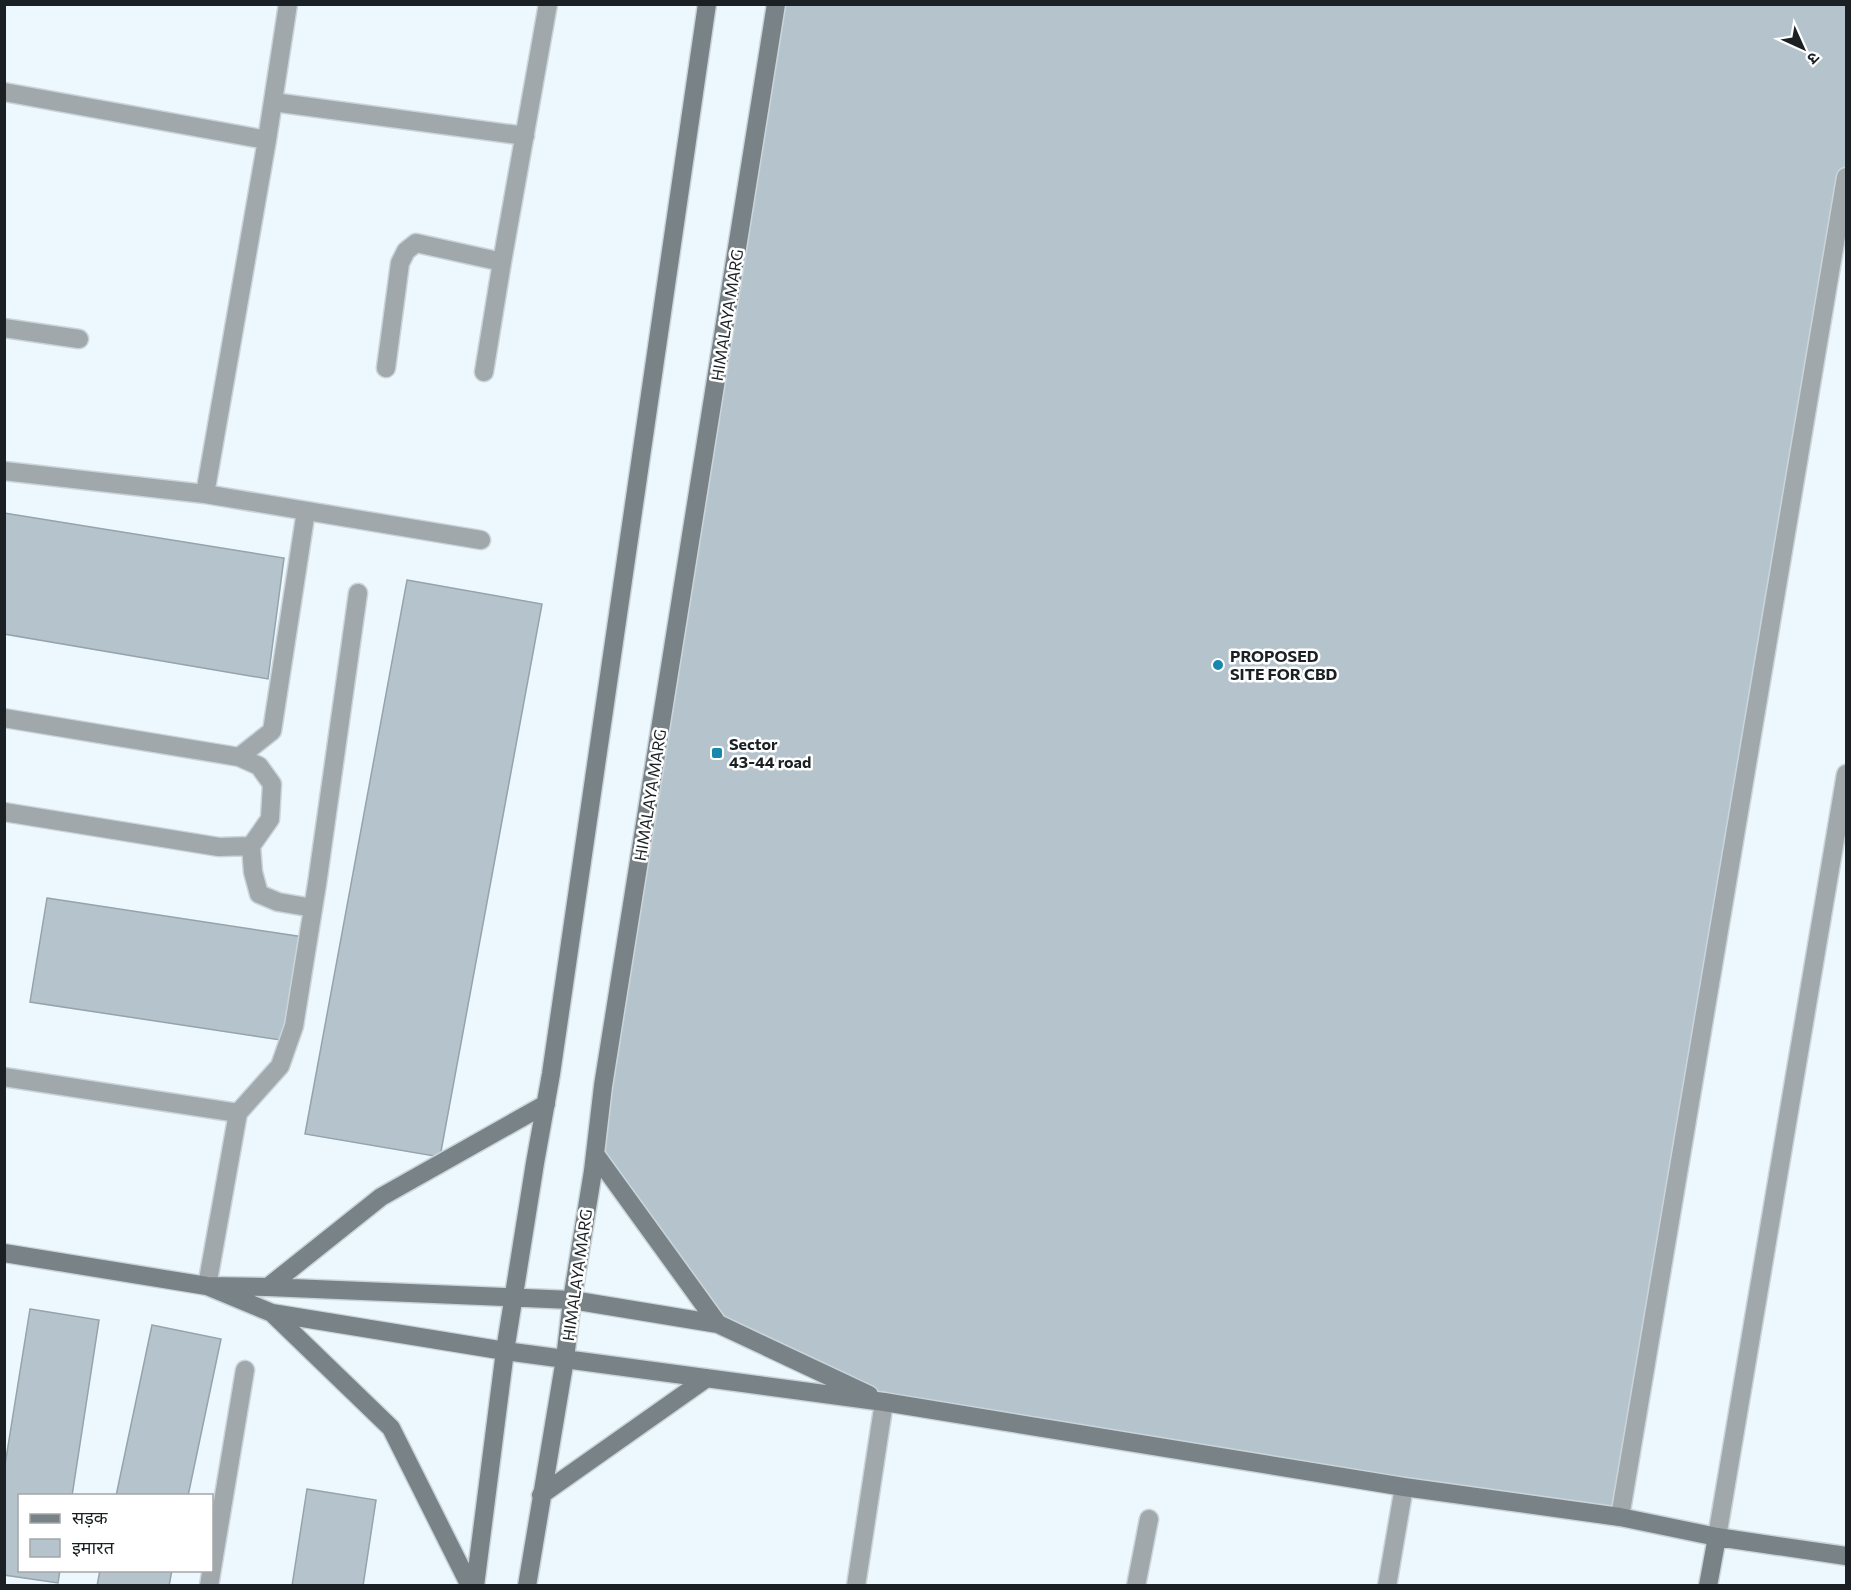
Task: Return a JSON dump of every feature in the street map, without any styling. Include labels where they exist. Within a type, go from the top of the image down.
[{"type":"main road","points":[[475,1586],[505,1351],[546,1104],[707,4]]},
{"type":"main road","name":"HIMALAYA MARG","points":[[527,1586],[565,1359],[605,1075],[776,4]]},
{"type":"main road","points":[[268,1287],[381,1197],[546,1104]]},
{"type":"main road","points":[[595,1154],[718,1324]]},
{"type":"main road","points":[[4,1253],[207,1286],[572,1300],[718,1324],[884,1402]]},
{"type":"main road","points":[[207,1286],[272,1313],[505,1351],[884,1402],[1404,1487],[1620,1517],[1717,1537],[1846,1556]]},
{"type":"main road","points":[[272,1313],[391,1428],[470,1586]]},
{"type":"main road","points":[[541,1495],[707,1378]]},
{"type":"main road","points":[[1708,1586],[1717,1537]]},
{"type":"street","points":[[205,494],[267,140],[288,4]]},
{"type":"street","points":[[484,372],[548,4]]},
{"type":"street","points":[[4,92],[267,140]]},
{"type":"street","points":[[273,102],[525,136]]},
{"type":"street","points":[[1620,1517],[1846,177]]},
{"type":"street","points":[[386,368],[400,263],[406,251],[416,243],[502,262]]},
{"type":"street","points":[[4,328],[79,339]]},
{"type":"street","points":[[4,471],[205,494],[481,540]]},
{"type":"street","points":[[239,757],[272,731],[306,511]]},
{"type":"street","points":[[207,1286],[238,1113],[280,1066],[294,1026],[358,593]]},
{"type":"street","points":[[4,718],[239,757],[259,766],[272,784],[270,819],[251,846],[253,872],[259,894],[278,902],[313,908]]},
{"type":"street","points":[[1717,1537],[1846,774]]},
{"type":"street","points":[[4,812],[219,847],[251,846]]},
{"type":"street","points":[[4,1077],[238,1113]]},
{"type":"street","points":[[213,1562],[245,1370]]},
{"type":"street","points":[[856,1586],[884,1402]]},
{"type":"street","points":[[1388,1586],[1404,1487]]},
{"type":"street","points":[[1136,1586],[1149,1519]]},
{"type":"building","name":"PROPOSED SITE FOR CBD","points":[[777,4],[1846,4],[1846,177],[1620,1517],[884,1402],[718,1324],[595,1154]]},
{"type":"building","points":[[4,513],[284,558],[268,679],[4,634]]},
{"type":"building","points":[[407,580],[542,604],[440,1157],[305,1134]]},
{"type":"building","points":[[47,898],[310,938],[294,1042],[30,1002]]},
{"type":"building","points":[[30,1309],[99,1320],[72,1494],[18,1494],[18,1572],[60,1572],[58,1583],[4,1575],[4,1471]]},
{"type":"building","points":[[152,1325],[221,1339],[188,1494],[116,1494]]},
{"type":"building","points":[[307,1489],[376,1500],[363,1586],[292,1586]]},
{"type":"building","points":[[100,1572],[172,1572],[169,1586],[97,1586]]},
{"type":"place","name":"PROPOSED SITE FOR CBD","points":[[1218,665]]},
{"type":"place","name":"Sector 43-44 road","points":[[717,753]]}]
